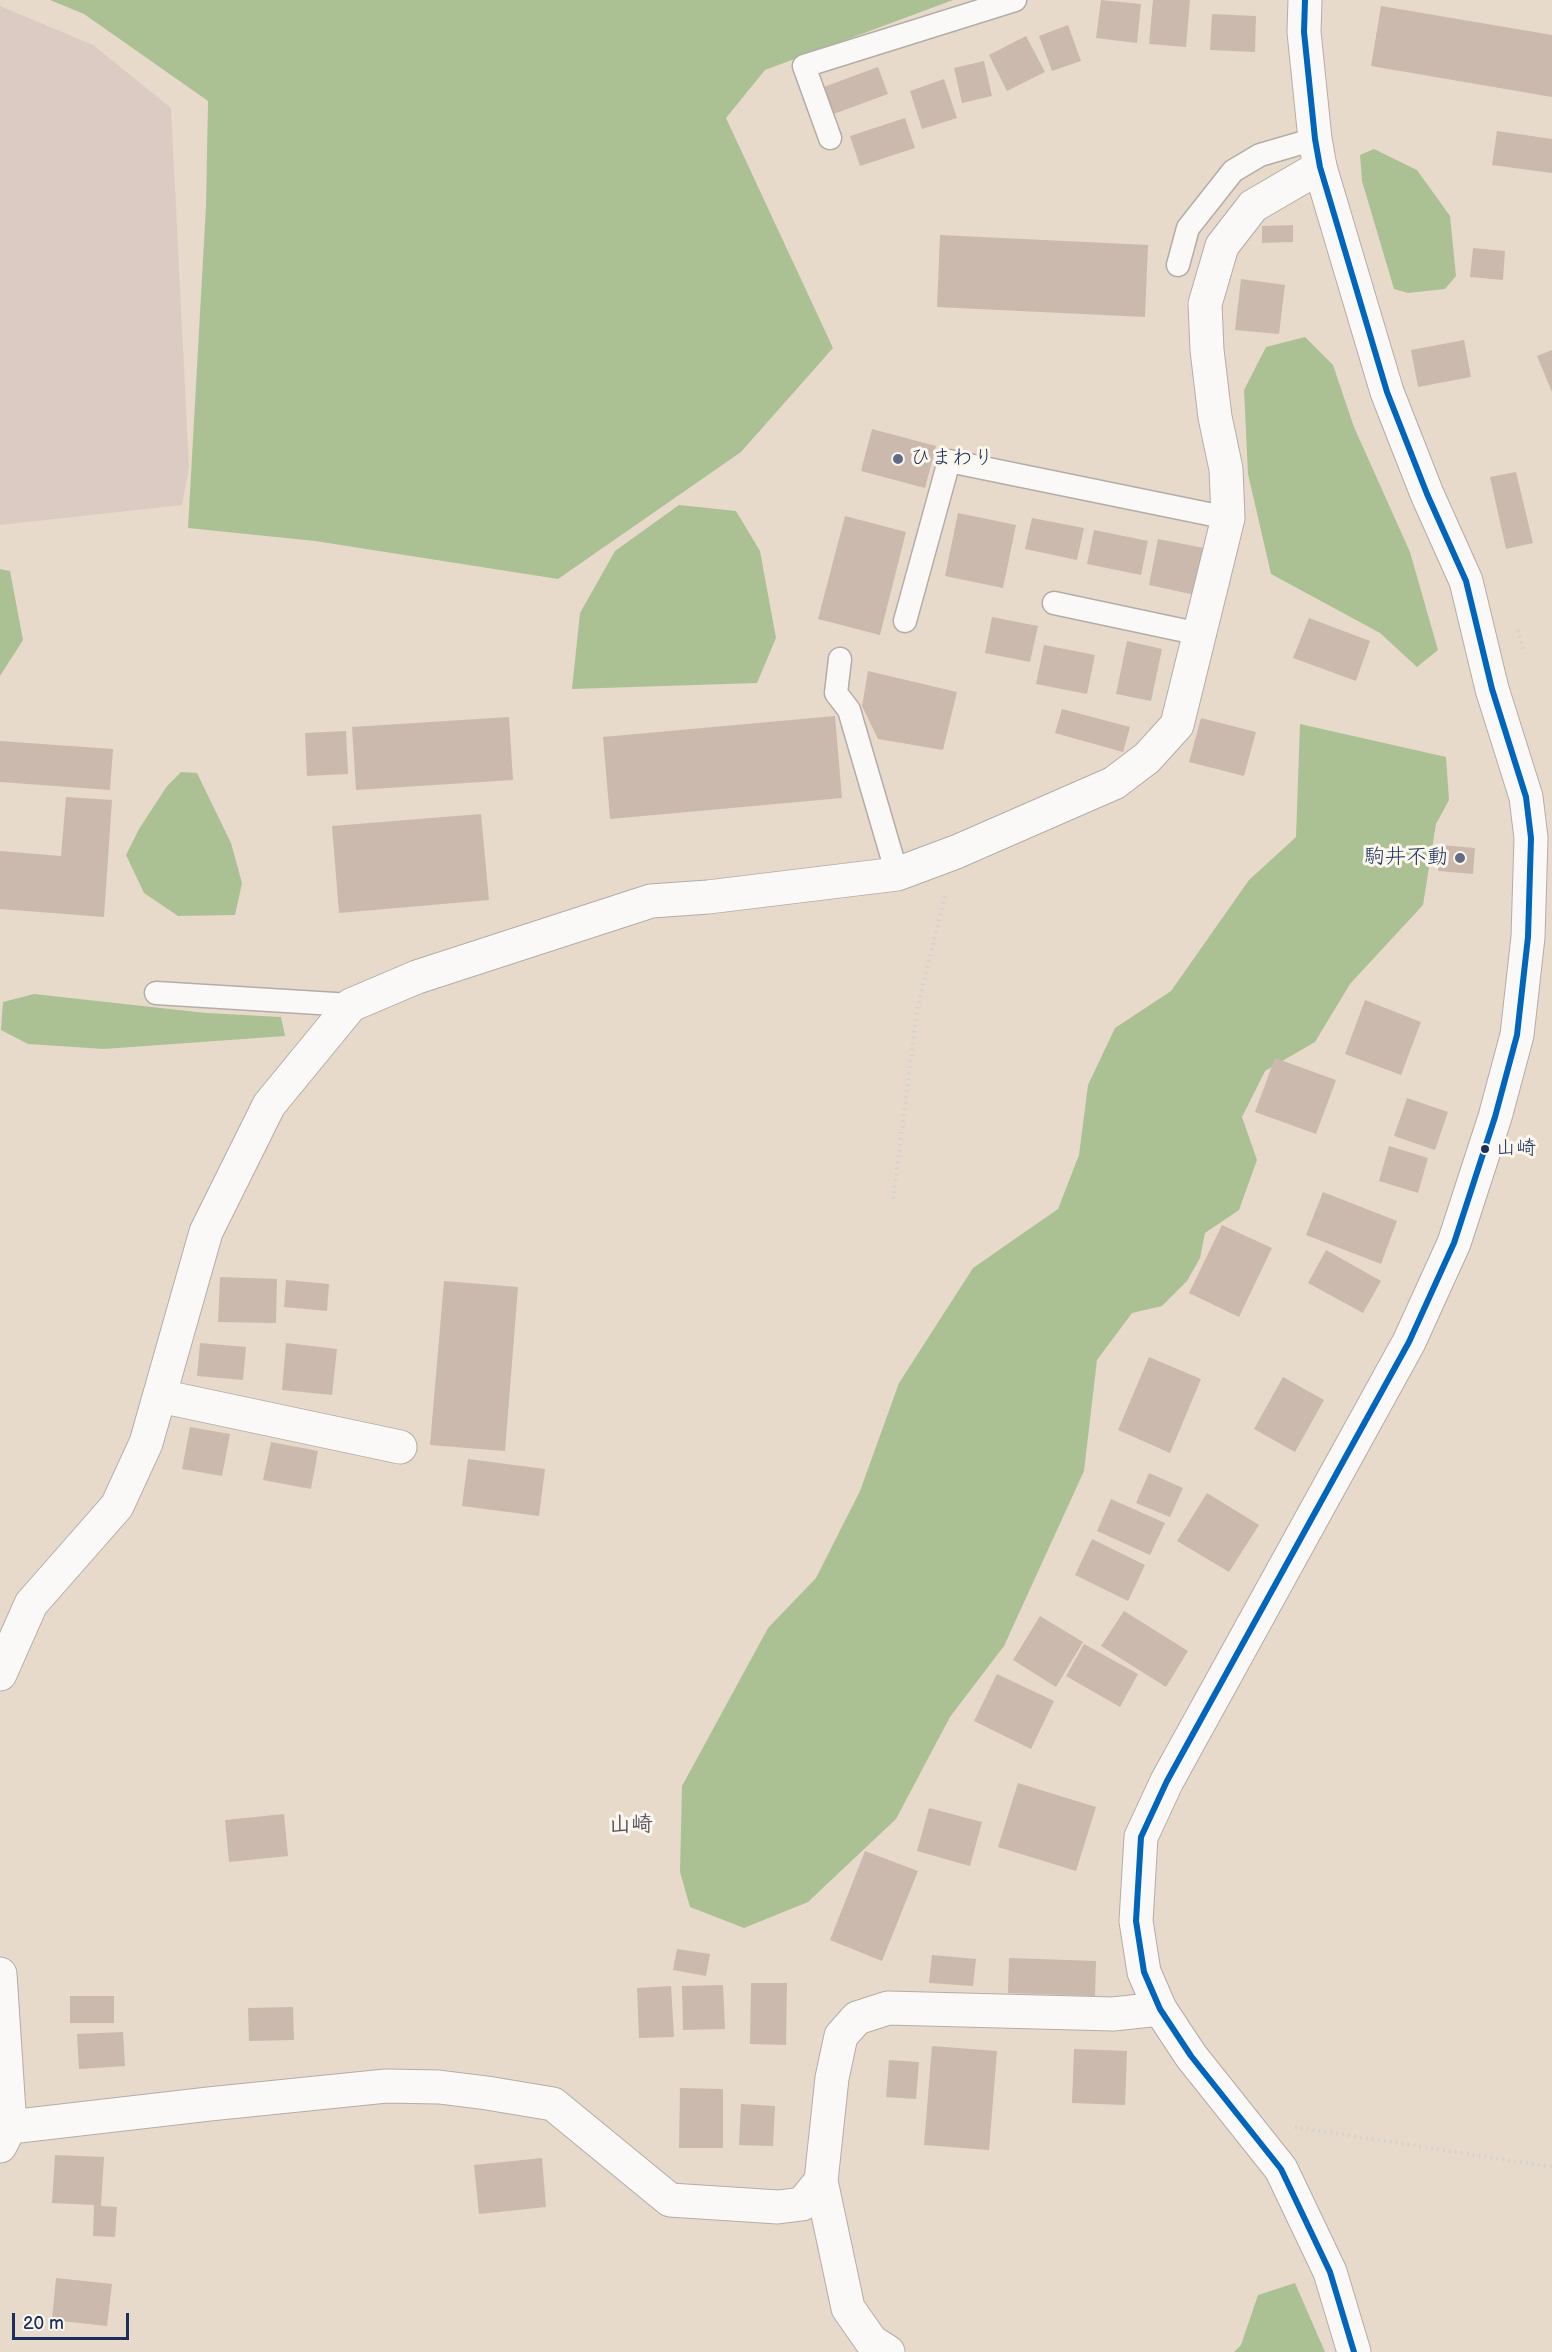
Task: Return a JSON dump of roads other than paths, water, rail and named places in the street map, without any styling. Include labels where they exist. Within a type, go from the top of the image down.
[{"type":"street","points":[[1305,0],[1304,32],[1317,153],[1387,392],[1427,494],[1466,581],[1491,689],[1539,798],[1532,838],[1528,937],[1518,1035],[1495,1116],[1454,1243],[1409,1342],[1167,1781],[1141,1837],[1136,1922],[1143,1972],[1160,2009],[1191,2056],[1281,2169],[1330,2272],[1354,2352]]},
{"type":"street","points":[[0,1674],[31,1604],[117,1506],[146,1443],[206,1232],[269,1105],[351,1005],[417,977],[651,901],[708,897],[897,874],[956,852],[1114,783],[1147,758],[1176,725],[1228,518],[1226,469],[1215,417],[1207,350],[1205,304],[1222,246],[1253,207],[1317,153]]},
{"type":"street","points":[[160,1396],[400,1447]]},
{"type":"street","points":[[0,1974],[5,2137],[209,2103],[386,2086],[439,2087],[487,2092],[553,2104],[670,2200],[778,2207],[802,2204],[822,2181]]},
{"type":"street","points":[[888,2352],[871,2341],[848,2308],[822,2181],[834,2068],[841,2036],[857,2018],[888,2008],[1113,2014],[1160,2009]]},
{"type":"lane","points":[[830,138],[804,66],[1015,0]]},
{"type":"lane","points":[[1178,265],[1188,228],[1233,171],[1260,155],[1317,153]]},
{"type":"lane","points":[[905,621],[949,461],[1228,518]]},
{"type":"lane","points":[[1054,603],[1200,634]]},
{"type":"lane","points":[[840,659],[836,693],[849,711],[897,874]]},
{"type":"lane","points":[[156,993],[351,1005]]},
{"type":"place","name":"ひまわり","points":[[898,459]]},
{"type":"place","name":"駒井不動","points":[[1460,858]]},
{"type":"place","name":"山崎","points":[[1485,1149]]},
{"type":"district","name":"山崎","points":[[631,1825]]}]
